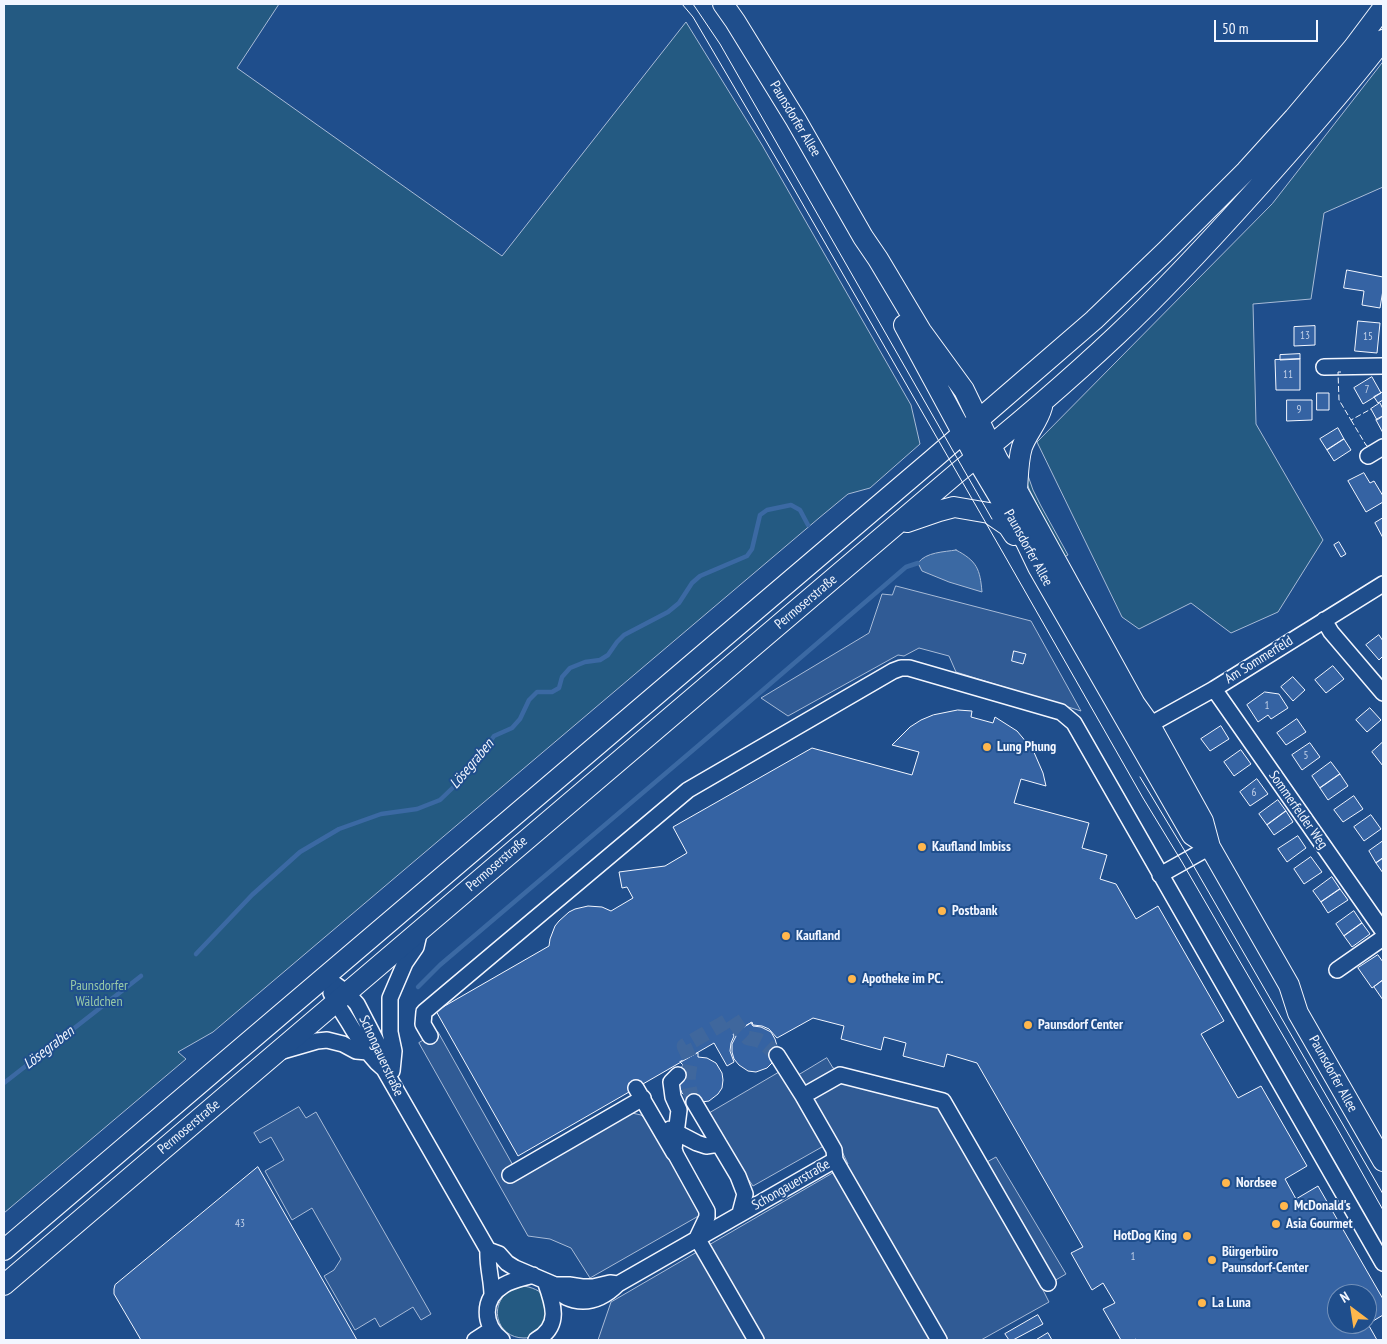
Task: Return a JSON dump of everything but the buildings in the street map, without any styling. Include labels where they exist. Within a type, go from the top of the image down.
[{"type":"main road","name":"Paunsdorfer Allee","points":[[723,4],[796,120],[863,237],[921,331],[964,390],[998,460],[1017,490],[1135,704],[1142,729]]},
{"type":"main road","name":"Permoserstraße","points":[[4,1250],[963,434],[1094,320],[1246,172],[1353,48],[1383,8]]},
{"type":"main road","name":"Permoserstraße","points":[[4,1285],[1044,401],[1117,335],[1180,274],[1308,132],[1383,40]]},
{"type":"main road","name":"Paunsdorfer Allee","points":[[863,237],[872,265],[976,458],[1026,542],[1038,567],[1203,821],[1210,846],[1289,985],[1298,1013],[1383,1162]]},
{"type":"main road","points":[[1017,490],[1019,458],[1023,446],[1039,417],[1044,401]]},
{"type":"main road","points":[[895,526],[939,510],[954,507],[989,513],[1008,526],[1028,556],[1038,567]]},
{"type":"main road","name":"Paunsdorfer Allee","points":[[1289,985],[1308,1003],[1383,1137]]},
{"type":"street","points":[[1324,367],[1383,366]]},
{"type":"street","points":[[1368,456],[1383,447]]},
{"type":"street","name":"Am Sommerfeld","points":[[1142,729],[1214,689],[1383,584]]},
{"type":"street","points":[[1324,620],[1331,632],[1383,693]]},
{"type":"street","points":[[430,1036],[423,1024],[424,1012],[688,790],[901,668],[909,668],[1061,712],[1074,724],[1383,1263]]},
{"type":"street","name":"Sommerfelder Weg","points":[[1214,689],[1383,931]]},
{"type":"street","points":[[1160,875],[1210,846]]},
{"type":"street","points":[[387,1075],[394,1051],[390,1032],[390,998],[405,963],[416,947],[420,930]]},
{"type":"street","points":[[1337,970],[1383,938]]},
{"type":"street","name":"Schongauerstraße","points":[[324,976],[342,998],[357,1004],[384,1056],[387,1075],[488,1250],[487,1264],[492,1282],[492,1295]]},
{"type":"street","points":[[342,998],[368,1052],[387,1075]]},
{"type":"street","points":[[278,1052],[327,1040],[343,1044],[356,1051],[368,1052]]},
{"type":"street","points":[[776,1055],[803,1096],[834,1150],[835,1160]]},
{"type":"street","points":[[676,1155],[674,1150],[679,1110],[673,1097],[671,1082],[678,1075]]},
{"type":"street","points":[[803,1096],[840,1075],[943,1101],[1048,1284]]},
{"type":"street","points":[[510,1175],[640,1093],[707,1211],[707,1217],[697,1238],[756,1340]]},
{"type":"street","points":[[694,1102],[738,1176],[745,1194],[740,1213]]},
{"type":"street","points":[[655,1120],[664,1127],[697,1143],[706,1146],[719,1144]]},
{"type":"street","name":"Schongauerstraße","points":[[475,1340],[497,1335],[488,1319],[488,1303],[492,1295],[506,1284],[544,1281],[593,1287],[610,1282],[618,1284],[835,1160],[938,1340]]},
{"type":"street","name":"Schongauerstraße","points":[[488,1250],[499,1254],[507,1263],[515,1268],[544,1281]]},
{"type":"street","points":[[536,1340],[546,1333],[553,1334],[554,1312],[544,1281]]},
{"type":"green space","name":"Paunsdorfer Wäldchen","points":[[4,4],[279,4],[237,68],[502,256],[686,22],[762,145],[911,405],[920,444],[870,488],[848,494],[213,1032],[178,1052],[186,1059],[4,1213]]},
{"type":"green space","points":[[1383,62],[1383,187],[1324,213],[1311,299],[1253,304],[1256,424],[1323,540],[1278,612],[1231,633],[1191,603],[1139,629],[1122,617],[1037,442],[1272,204]]},
{"type":"green space","points":[[1026,470],[1033,490],[1068,555],[1064,557],[1030,491],[1026,481]]},
{"type":"green space","points":[[524,1286],[538,1291],[545,1299],[546,1324],[535,1335],[524,1338],[513,1336],[505,1331],[499,1323],[497,1314],[503,1296],[512,1290]]},
{"type":"shaded area","points":[[956,550],[969,558],[976,566],[982,592],[922,571],[918,563],[921,559],[930,555]]},
{"type":"shaded area","points":[[896,586],[1031,621],[1081,711],[956,672],[949,656],[919,648],[904,656],[898,655],[788,716],[761,698],[869,633],[882,594],[892,595]]},
{"type":"shaded area","points":[[438,1032],[519,1176],[632,1113],[641,1115],[649,1122],[702,1214],[590,1278],[571,1248],[550,1239],[528,1236],[419,1043]]},
{"type":"shaded area","points":[[827,1058],[833,1068],[948,1097],[985,1163],[996,1157],[1066,1274],[1042,1288],[1049,1302],[981,1340],[598,1340],[611,1302],[848,1164],[836,1139],[753,1186],[709,1113],[779,1072],[796,1076]]},
{"type":"shaded area","points":[[299,1107],[306,1118],[316,1112],[431,1314],[421,1320],[413,1307],[380,1327],[375,1318],[355,1330],[324,1276],[334,1270],[341,1259],[312,1208],[292,1220],[265,1171],[284,1160],[271,1137],[260,1143],[254,1133]]},
{"type":"waterway","name":"Lösegraben","points":[[196,954],[252,895],[300,852],[339,829],[381,814],[417,809],[440,800],[466,775],[494,736],[512,728],[520,719],[529,700],[537,692],[552,692],[559,688],[562,677],[570,668],[585,662],[600,660],[608,655],[624,635],[668,612],[679,603],[692,583],[700,576],[747,556],[752,549],[760,515],[767,510],[791,505],[800,510],[808,525]]},
{"type":"waterway","points":[[418,987],[440,965],[906,567],[918,563]]},
{"type":"waterway","name":"Lösegraben","points":[[4,1083],[141,976]]},
{"type":"tunnel","points":[[694,1102],[688,1082],[691,1061],[684,1046],[732,1018],[748,1038],[764,1043],[777,1055]]},
{"type":"tram line","points":[[682,4],[693,17],[790,182],[1143,798],[1383,1210]]},
{"type":"tram line","points":[[693,4],[720,44],[992,519]]},
{"type":"tram line","points":[[1140,777],[1189,858],[1383,1194]]},
{"type":"fence","points":[[1341,372],[1338,372],[1339,400],[1351,420],[1371,409]]},
{"type":"fence","points":[[1351,420],[1366,445],[1370,448]]},
{"type":"place","name":"Lung Phung","points":[[987,747]]},
{"type":"place","name":"Kaufland Imbiss","points":[[922,847]]},
{"type":"place","name":"Postbank","points":[[942,911]]},
{"type":"place","name":"Kaufland","points":[[786,936]]},
{"type":"place","name":"Apotheke im PC.","points":[[852,979]]},
{"type":"place","name":"Paunsdorf Center","points":[[1028,1025]]},
{"type":"place","name":"Nordsee","points":[[1226,1183]]},
{"type":"place","name":"McDonald's","points":[[1284,1206]]},
{"type":"place","name":"Asia Gourmet","points":[[1276,1224]]},
{"type":"place","name":"HotDog King","points":[[1187,1236]]},
{"type":"place","name":"Bürgerbüro Paunsdorf-Center","points":[[1212,1260]]},
{"type":"place","name":"La Luna","points":[[1202,1303]]}]
